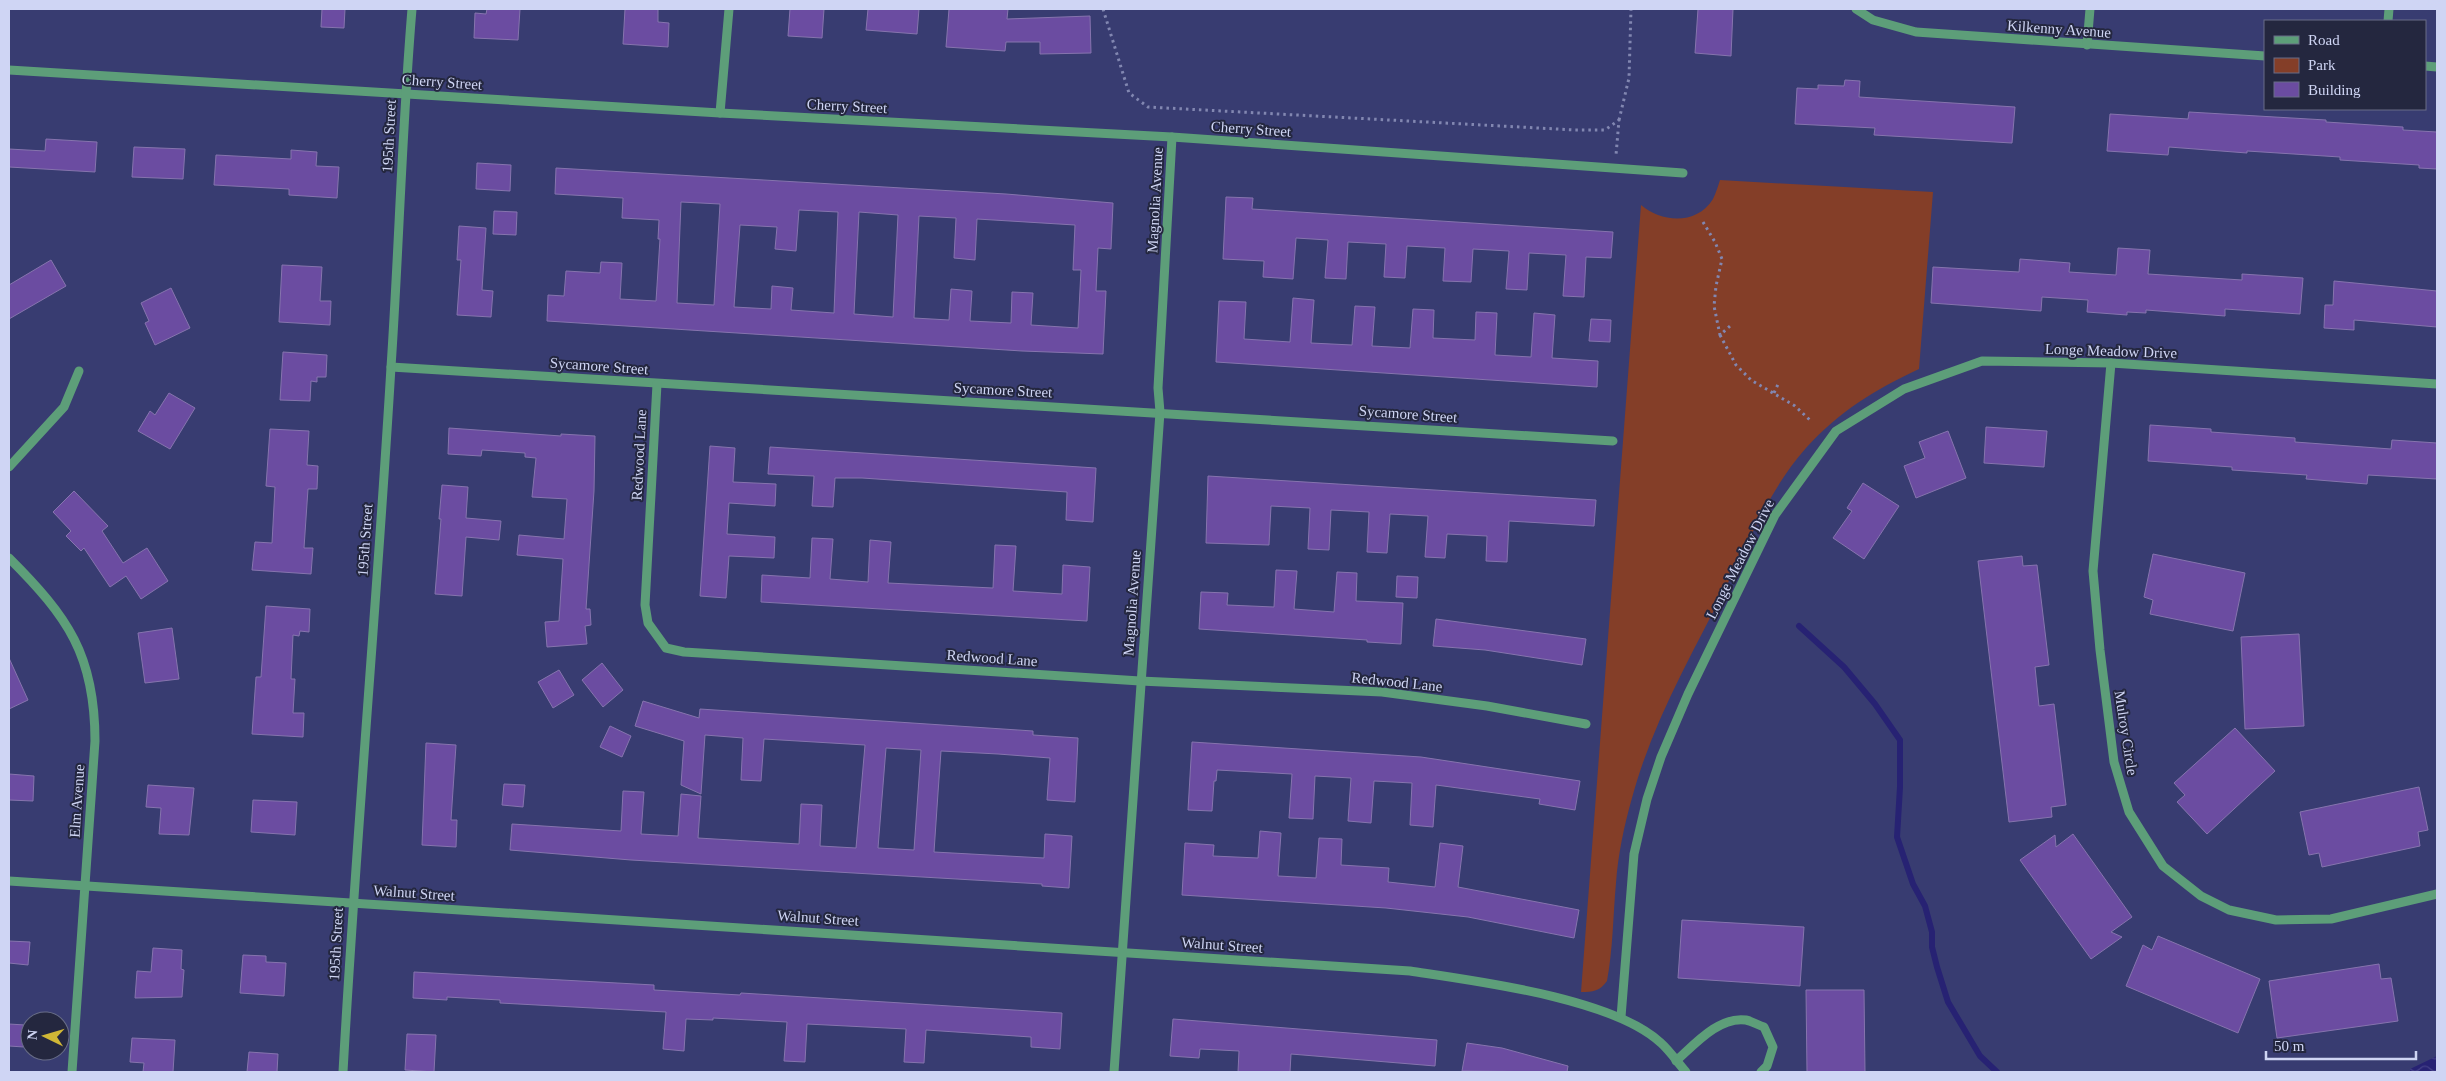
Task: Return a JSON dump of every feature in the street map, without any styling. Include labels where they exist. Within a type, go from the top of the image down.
[{"type":"street","name":"195th Street","points":[[343,1072],[352,902],[392,367],[405,94],[412,9]]},
{"type":"street","points":[[720,113],[730,9]]},
{"type":"street","name":"Kilkenny Avenue","points":[[1856,9],[1873,20],[1916,32],[2264,56]]},
{"type":"street","points":[[2088,45],[2090,9]]},
{"type":"street","name":"Cherry Street","points":[[9,70],[720,113],[1172,137],[1683,174]]},
{"type":"street","name":"Magnolia Avenue","points":[[1114,1072],[1160,412],[1158,388],[1172,137]]},
{"type":"street","name":"Longe Meadow Drive","points":[[1621,1017],[1634,854],[1646,799],[1660,757],[1688,694],[1775,515],[1836,431],[1904,389],[1982,361],[2111,363],[2437,384]]},
{"type":"street","name":"Mulroy Circle","points":[[2111,363],[2094,571],[2100,650],[2114,762],[2129,812],[2163,866],[2201,896],[2229,910],[2276,920],[2331,919],[2437,894]]},
{"type":"street","name":"Sycamore Street","points":[[392,367],[1613,440]]},
{"type":"street","points":[[9,467],[64,407],[79,371]]},
{"type":"street","name":"Redwood Lane","points":[[657,384],[645,605],[648,623],[666,648],[684,652],[1140,681],[1382,692],[1487,706],[1586,724]]},
{"type":"street","name":"Elm Avenue","points":[[9,558],[39,588],[61,615],[82,654],[93,696],[95,740],[72,1072]]},
{"type":"street","name":"Walnut Street","points":[[9,881],[1410,971],[1533,993],[1596,1008],[1621,1017],[1661,1042],[1686,1072]]},
{"type":"street","points":[[1676,1060],[1708,1033],[1732,1020],[1746,1020],[1764,1027],[1773,1046],[1768,1066],[1760,1072]]},
{"type":"path","points":[[1103,9],[1129,94],[1148,107],[1575,130],[1605,130],[1619,120]]},
{"type":"path","points":[[1615,168],[1619,120],[1629,78],[1631,9]]},
{"type":"path","points":[[1703,222],[1715,242],[1722,259],[1714,306],[1720,335],[1736,364],[1751,380],[1795,406],[1812,422]]},
{"type":"path","points":[[1720,335],[1730,326]]},
{"type":"path","points":[[1774,393],[1779,382]]},
{"type":"green space","points":[[1720,180],[1933,192],[1919,369],[1872,393],[1845,412],[1819,435],[1806,448],[1782,479],[1762,514],[1674,689],[1650,743],[1640,770],[1622,840],[1617,872],[1612,945],[1607,981],[1596,990],[1581,992],[1641,205],[1649,211],[1669,218],[1689,217],[1706,207],[1713,199]]},
{"type":"water","points":[[2437,1056],[2437,1072],[2410,1072],[2410,1069]]},
{"type":"building","points":[[322,9],[345,9],[344,28],[321,27]]},
{"type":"building","points":[[487,9],[520,9],[518,40],[474,38],[475,13],[486,14]]},
{"type":"building","points":[[625,9],[658,9],[658,22],[669,23],[668,47],[623,44]]},
{"type":"building","points":[[790,9],[824,9],[822,38],[788,36]]},
{"type":"building","points":[[868,9],[919,9],[917,34],[866,30]]},
{"type":"building","points":[[949,9],[1008,9],[1007,19],[1090,16],[1091,53],[1040,54],[1040,42],[1006,42],[1005,51],[946,47]]},
{"type":"building","points":[[1698,9],[1733,9],[1731,56],[1695,53]]},
{"type":"building","points":[[1845,80],[1860,81],[1859,97],[2015,107],[2012,143],[1874,135],[1875,128],[1795,124],[1797,88],[1818,89],[1818,85],[1844,86]]},
{"type":"building","points":[[2189,112],[2326,120],[2326,122],[2403,127],[2403,130],[2437,132],[2437,169],[2419,168],[2419,165],[2340,160],[2340,157],[2247,151],[2247,153],[2169,147],[2168,155],[2107,151],[2110,114],[2188,119]]},
{"type":"building","points":[[46,139],[97,142],[95,172],[9,167],[9,149],[45,151]]},
{"type":"building","points":[[134,147],[185,149],[183,179],[132,177]]},
{"type":"building","points":[[291,150],[317,152],[316,166],[339,167],[337,198],[289,195],[289,189],[214,185],[216,155],[291,159]]},
{"type":"building","points":[[477,163],[511,165],[510,191],[476,189]]},
{"type":"building","points":[[556,168],[1006,194],[1113,203],[1111,249],[1098,248],[1096,291],[1106,291],[1103,354],[1022,351],[547,321],[548,295],[564,296],[566,271],[600,273],[601,262],[622,263],[620,299],[656,301],[660,239],[658,239],[659,220],[622,218],[623,198],[555,194]],"holes":[[[681,202],[720,204],[714,305],[677,303]],[[799,210],[838,212],[834,313],[791,310],[793,288],[772,286],[771,309],[734,307],[740,225],[777,227],[775,249],[796,251]],[[859,212],[898,215],[893,317],[854,314]],[[919,216],[956,218],[954,258],[975,260],[977,219],[1075,225],[1073,270],[1081,270],[1078,328],[1031,325],[1033,293],[1012,292],[1011,323],[970,321],[972,291],[951,289],[949,320],[914,318]]]},
{"type":"building","points":[[1226,197],[1253,198],[1252,209],[1613,232],[1611,258],[1586,257],[1584,297],[1563,296],[1566,255],[1529,253],[1527,290],[1506,289],[1509,251],[1473,249],[1471,282],[1443,281],[1445,248],[1407,246],[1405,278],[1384,277],[1386,244],[1348,242],[1346,279],[1325,278],[1328,240],[1296,238],[1293,279],[1263,277],[1264,261],[1223,259]]},
{"type":"building","points":[[494,211],[517,212],[516,235],[493,234]]},
{"type":"building","points":[[459,226],[486,228],[482,290],[493,291],[491,317],[457,315],[461,260],[457,260]]},
{"type":"building","points":[[2118,248],[2150,250],[2148,274],[2242,280],[2242,274],[2303,278],[2300,314],[2225,309],[2225,316],[2146,310],[2146,313],[2127,312],[2127,315],[2087,312],[2088,300],[2042,297],[2041,311],[1931,303],[1933,267],[2019,272],[2020,259],[2070,263],[2069,272],[2116,275]]},
{"type":"building","points":[[51,260],[66,286],[9,319],[9,285]]},
{"type":"building","points":[[282,265],[322,267],[320,301],[331,301],[330,325],[279,322]]},
{"type":"building","points":[[2334,281],[2437,291],[2437,327],[2354,320],[2354,330],[2324,328],[2325,305],[2333,305]]},
{"type":"building","points":[[171,288],[190,328],[155,345],[145,323],[149,321],[141,303]]},
{"type":"building","points":[[1293,298],[1314,300],[1311,343],[1352,345],[1355,306],[1375,307],[1372,346],[1410,348],[1413,309],[1434,310],[1433,338],[1475,340],[1476,312],[1497,313],[1495,355],[1531,357],[1534,313],[1555,315],[1552,358],[1598,361],[1597,387],[1216,362],[1219,301],[1246,302],[1244,339],[1290,342]]},
{"type":"building","points":[[1591,319],[1611,320],[1610,342],[1589,341]]},
{"type":"building","points":[[283,352],[327,355],[326,377],[317,377],[317,382],[311,381],[310,401],[280,400]]},
{"type":"building","points":[[169,393],[195,408],[170,449],[138,431],[150,411],[155,415]]},
{"type":"building","points":[[2150,425],[2211,429],[2211,432],[2295,438],[2295,442],[2391,449],[2392,440],[2437,443],[2437,479],[2368,475],[2367,484],[2306,479],[2307,475],[2232,470],[2232,467],[2148,461]]},
{"type":"building","points":[[1986,427],[2047,431],[2044,467],[1984,463]]},
{"type":"building","points":[[449,428],[561,436],[561,434],[595,436],[594,491],[586,609],[590,609],[591,625],[585,626],[587,644],[547,647],[545,622],[559,621],[563,559],[517,555],[519,535],[564,539],[567,499],[532,497],[536,458],[525,457],[525,453],[482,450],[481,456],[448,454]]},
{"type":"building","points":[[270,429],[309,431],[307,465],[318,466],[317,489],[308,489],[304,548],[313,548],[311,574],[252,570],[255,542],[272,543],[275,487],[266,486]]},
{"type":"building","points":[[1948,431],[1966,478],[1916,498],[1904,466],[1925,458],[1919,442]]},
{"type":"building","points":[[710,446],[735,448],[733,482],[776,484],[775,506],[729,503],[727,534],[775,537],[774,558],[729,556],[726,598],[700,596]]},
{"type":"building","points":[[770,447],[1096,468],[1093,522],[1066,520],[1067,492],[862,478],[835,478],[833,507],[812,506],[814,476],[768,474]]},
{"type":"building","points":[[1208,476],[1596,500],[1594,526],[1509,521],[1507,562],[1486,561],[1487,536],[1447,534],[1445,558],[1425,557],[1428,516],[1390,514],[1387,553],[1367,552],[1369,512],[1331,510],[1329,550],[1308,549],[1310,508],[1271,506],[1269,545],[1206,543]]},
{"type":"building","points":[[1863,483],[1899,506],[1864,559],[1833,538],[1852,511],[1847,508]]},
{"type":"building","points":[[442,485],[468,487],[466,518],[501,521],[499,540],[466,537],[462,596],[435,594]]},
{"type":"building","points":[[74,491],[108,526],[102,531],[123,563],[147,548],[168,581],[141,599],[126,576],[110,587],[84,548],[81,551],[66,536],[71,531],[53,512]]},
{"type":"building","points":[[812,538],[833,539],[830,579],[868,582],[870,540],[891,542],[888,583],[993,588],[995,545],[1016,546],[1013,591],[1062,594],[1063,565],[1090,567],[1087,621],[761,602],[762,575],[810,578]]},
{"type":"building","points":[[2153,554],[2245,573],[2233,631],[2150,614],[2153,600],[2144,597]]},
{"type":"building","points":[[2022,556],[2023,566],[2037,565],[2049,665],[2035,667],[2039,706],[2054,704],[2066,805],[2051,807],[2052,817],[2009,822],[1978,561]]},
{"type":"building","points":[[1276,570],[1297,571],[1294,609],[1334,612],[1337,572],[1357,573],[1356,601],[1403,603],[1401,644],[1199,629],[1201,592],[1228,593],[1227,605],[1274,607]]},
{"type":"building","points":[[1397,576],[1418,577],[1417,598],[1396,597]]},
{"type":"building","points":[[266,606],[310,609],[309,632],[300,631],[299,636],[293,635],[291,679],[295,679],[293,713],[304,713],[303,737],[252,734],[256,677],[261,677]]},
{"type":"building","points":[[1436,619],[1586,639],[1582,665],[1485,650],[1433,646]]},
{"type":"building","points":[[172,628],[179,679],[145,683],[138,633]]},
{"type":"building","points":[[2299,634],[2304,726],[2245,729],[2241,637]]},
{"type":"building","points":[[9,658],[28,700],[9,709]]},
{"type":"building","points":[[602,663],[623,690],[603,707],[582,680]]},
{"type":"building","points":[[559,670],[574,695],[553,708],[538,682]]},
{"type":"building","points":[[643,701],[699,718],[700,709],[1033,731],[1033,735],[1078,738],[1075,802],[1047,800],[1050,758],[941,751],[934,852],[1044,858],[1045,834],[1072,836],[1069,888],[1042,886],[1042,884],[631,860],[510,850],[512,824],[621,831],[623,791],[644,792],[641,834],[678,836],[681,794],[701,796],[698,838],[799,844],[801,804],[822,805],[820,846],[856,848],[865,745],[764,739],[761,781],[741,780],[743,738],[705,735],[701,794],[681,785],[684,741],[635,726]],"holes":[[[886,748],[921,750],[914,850],[878,848]]]},
{"type":"building","points":[[610,726],[631,736],[622,757],[600,747]]},
{"type":"building","points":[[2235,728],[2275,771],[2207,834],[2177,802],[2185,795],[2174,783]]},
{"type":"building","points":[[1192,742],[1421,757],[1580,781],[1575,810],[1539,804],[1540,799],[1436,785],[1433,827],[1410,825],[1412,783],[1374,781],[1371,823],[1348,821],[1351,778],[1315,776],[1313,819],[1289,818],[1292,774],[1217,770],[1216,781],[1214,781],[1212,811],[1188,810]]},
{"type":"building","points":[[426,743],[456,745],[451,820],[457,820],[456,847],[422,845]]},
{"type":"building","points":[[9,774],[34,776],[33,801],[9,800]]},
{"type":"building","points":[[504,784],[525,785],[523,807],[502,805]]},
{"type":"building","points":[[148,785],[194,788],[189,835],[159,834],[161,808],[146,807]]},
{"type":"building","points":[[2419,787],[2428,830],[2418,832],[2420,846],[2322,867],[2319,853],[2309,855],[2300,812]]},
{"type":"building","points":[[253,800],[297,802],[295,835],[251,832]]},
{"type":"building","points":[[1260,831],[1281,833],[1278,876],[1316,878],[1319,838],[1342,839],[1341,865],[1389,868],[1388,882],[1435,887],[1440,843],[1463,846],[1458,887],[1579,910],[1574,938],[1468,917],[1386,908],[1182,895],[1185,843],[1214,845],[1213,856],[1258,858]]},
{"type":"building","points":[[2073,834],[2132,917],[2111,932],[2122,937],[2091,959],[2020,860],[2055,835],[2056,847]]},
{"type":"building","points":[[1682,920],[1804,927],[1800,986],[1678,978]]},
{"type":"building","points":[[2158,936],[2260,979],[2238,1033],[2126,986],[2143,945],[2152,950]]},
{"type":"building","points":[[9,941],[30,942],[28,965],[9,963]]},
{"type":"building","points":[[153,948],[182,950],[181,969],[184,970],[182,997],[135,998],[137,971],[151,972]]},
{"type":"building","points":[[243,955],[266,956],[266,962],[286,963],[284,996],[240,993]]},
{"type":"building","points":[[2379,964],[2381,979],[2391,978],[2398,1021],[2277,1038],[2269,981]]},
{"type":"building","points":[[414,972],[654,985],[654,990],[740,995],[741,993],[1062,1013],[1060,1049],[1031,1047],[1031,1037],[926,1030],[924,1063],[904,1062],[906,1029],[807,1024],[805,1062],[784,1061],[787,1022],[713,1018],[713,1020],[686,1019],[684,1051],[663,1049],[666,1012],[500,1003],[500,1000],[447,997],[447,1000],[413,998]]},
{"type":"building","points":[[1806,990],[1864,990],[1865,1072],[1807,1072]]},
{"type":"building","points":[[1173,1019],[1437,1040],[1435,1066],[1291,1054],[1290,1072],[1238,1072],[1239,1051],[1200,1049],[1199,1058],[1170,1056]]},
{"type":"building","points":[[9,1024],[20,1025],[20,1047],[9,1046]]},
{"type":"building","points":[[407,1034],[436,1035],[434,1072],[405,1070]]},
{"type":"building","points":[[132,1038],[175,1040],[173,1072],[143,1072],[144,1063],[130,1062]]},
{"type":"building","points":[[1467,1043],[1502,1048],[1568,1066],[1567,1072],[1462,1071]]},
{"type":"building","points":[[249,1052],[278,1054],[277,1072],[247,1072]]},
{"type":"waterway","points":[[1799,626],[1844,667],[1875,704],[1900,740],[1897,837],[1913,884],[1925,906],[1932,932],[1932,947],[1948,1002],[1980,1056],[1997,1072]]}]
